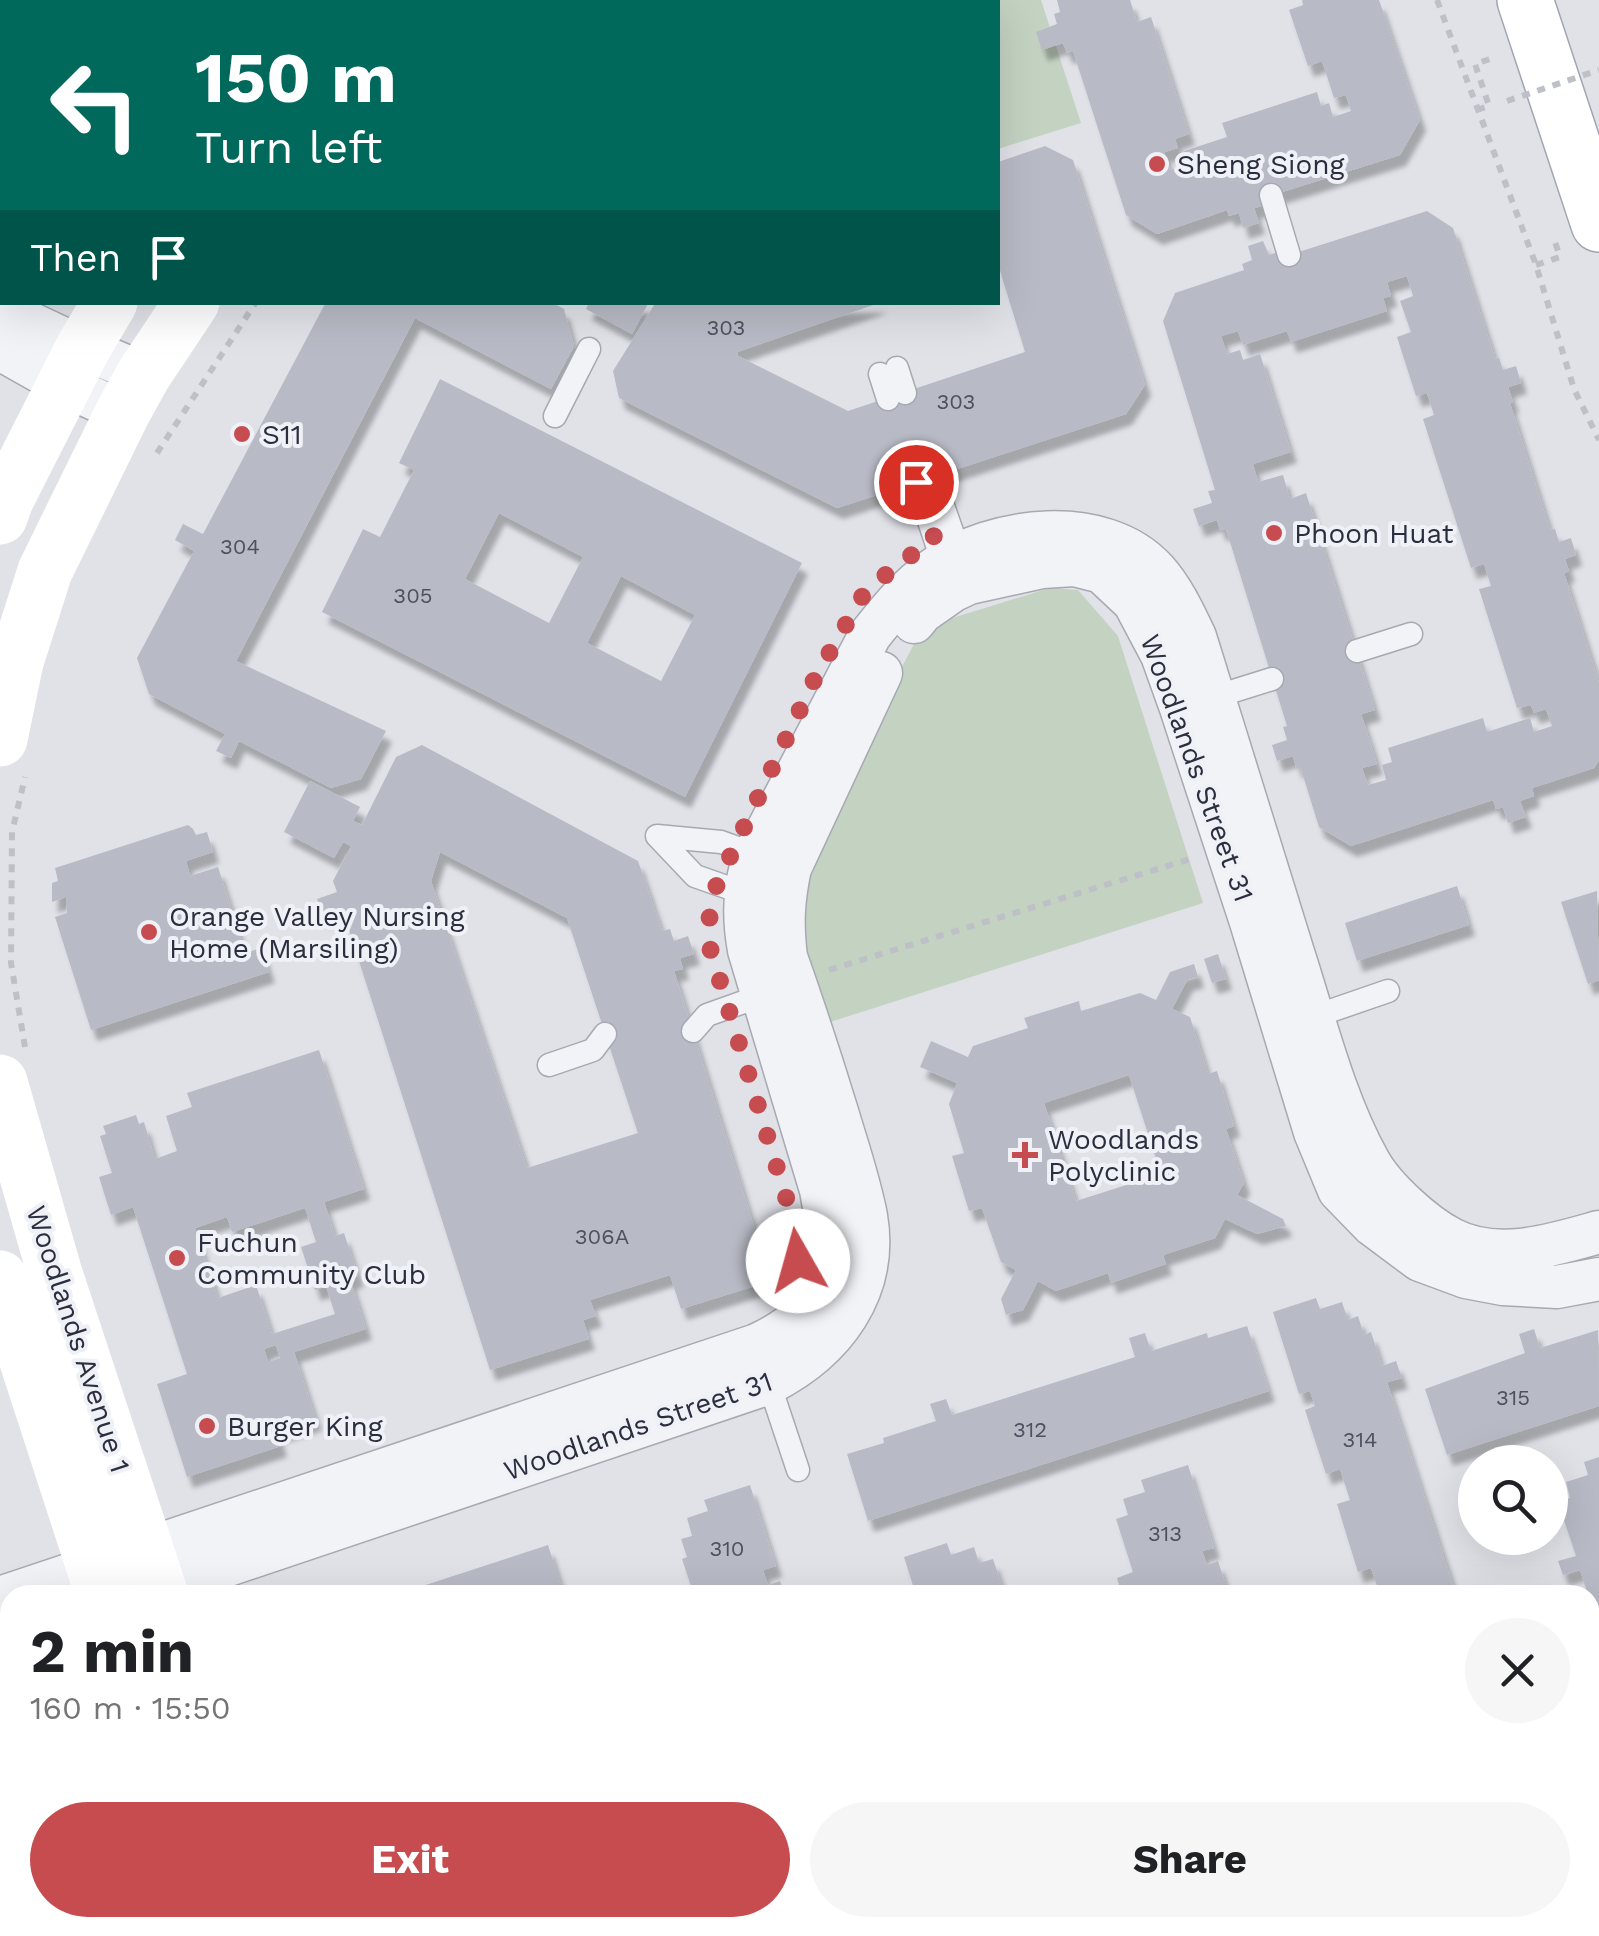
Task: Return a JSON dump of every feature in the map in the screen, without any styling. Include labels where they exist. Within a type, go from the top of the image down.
[{"type":"main road","points":[[1525,0],[1574,223]]},
{"type":"main road","points":[[0,518],[73,367],[108,305]]},
{"type":"main road","points":[[13,756],[16,662],[45,571],[134,393],[190,305]]},
{"type":"main road","name":"Woodlands Avenue 1","points":[[13,1070],[55,1274],[151,1582]]},
{"type":"main road","name":"Woodlands Avenue 1","points":[[0,1278],[98,1581]]},
{"type":"street","points":[[0,309],[73,367]]},
{"type":"street","points":[[0,349],[73,367],[134,393]]},
{"type":"street","name":"Woodlands Street 31","points":[[98,1581],[151,1582],[422,1459],[763,1364],[779,1334],[815,1300],[827,1272],[830,1249],[796,983],[744,926],[768,879],[870,636],[913,586],[956,573],[993,540],[1028,534],[1096,536],[1154,569],[1177,600],[1195,637],[1197,702],[1298,1022],[1315,1132],[1339,1190],[1373,1225],[1420,1260],[1466,1277],[1558,1287],[1599,1279]]},
{"type":"street","name":"Woodlands Street 31","points":[[1298,1022],[1370,1164],[1388,1190],[1452,1240],[1513,1251],[1599,1232]]},
{"type":"lane","points":[[1271,195],[1290,254]]},
{"type":"lane","points":[[555,416],[589,349]]},
{"type":"lane","points":[[888,371],[896,396]]},
{"type":"lane","points":[[925,480],[956,573]]},
{"type":"lane","points":[[1356,651],[1411,634]]},
{"type":"lane","points":[[1197,702],[1272,678]]},
{"type":"lane","points":[[695,1018],[796,983]]},
{"type":"lane","points":[[1298,1022],[1388,992]]},
{"type":"lane","points":[[549,1065],[603,1048]]},
{"type":"lane","points":[[763,1364],[798,1470]]},
{"type":"path","points":[[1437,0],[1536,265],[1574,389],[1599,440]]},
{"type":"path","points":[[1462,68],[1493,58],[1498,72]]},
{"type":"path","points":[[1474,64],[1490,106],[1477,110]]},
{"type":"path","points":[[1507,100],[1599,70]]},
{"type":"path","points":[[1502,86],[1513,118]]},
{"type":"path","points":[[1536,265],[1560,257],[1574,223]]},
{"type":"path","points":[[156,455],[254,305]]},
{"type":"path","points":[[13,756],[13,1070]]},
{"type":"path","points":[[796,983],[1204,855]]},
{"type":"green space","points":[[1000,0],[1041,0],[1081,123],[1000,148]]},
{"type":"green space","points":[[1050,588],[1078,590],[1118,636],[1203,903],[824,1024],[795,934],[799,862],[923,627]]},
{"type":"building","points":[[1057,0],[1130,0],[1137,22],[1151,17],[1189,134],[1175,139],[1178,148],[1164,152],[1170,170],[1188,164],[1184,151],[1227,137],[1222,123],[1317,92],[1321,106],[1329,103],[1333,117],[1351,111],[1346,95],[1334,98],[1322,61],[1308,66],[1289,10],[1303,5],[1302,0],[1379,0],[1420,120],[1400,155],[1266,197],[1268,204],[1254,208],[1259,223],[1243,228],[1239,213],[1229,216],[1227,210],[1157,234],[1126,215],[1073,51],[1067,53],[1063,43],[1042,50],[1036,32],[1057,24]]},
{"type":"building","points":[[1045,146],[1073,160],[1145,385],[1126,414],[837,508],[619,398],[613,371],[654,305],[873,305],[737,352],[738,356],[848,411],[1025,352],[1000,271],[1000,161]]},
{"type":"building","points":[[1427,211],[1453,228],[1495,359],[1499,358],[1503,370],[1516,366],[1521,383],[1508,387],[1513,402],[1510,403],[1550,530],[1555,529],[1559,542],[1571,538],[1576,555],[1565,559],[1569,571],[1564,573],[1599,683],[1599,760],[1594,768],[1532,788],[1534,796],[1520,801],[1526,817],[1508,823],[1503,807],[1496,809],[1493,800],[1351,846],[1319,827],[1300,766],[1296,767],[1293,756],[1277,761],[1272,745],[1287,740],[1283,727],[1287,726],[1226,529],[1220,530],[1217,520],[1199,526],[1193,509],[1212,503],[1208,491],[1215,490],[1163,321],[1175,293],[1244,270],[1242,264],[1252,260],[1248,246],[1263,241],[1269,255],[1281,251],[1283,257]],"holes":[[[1407,276],[1413,296],[1400,301],[1411,332],[1397,337],[1416,396],[1427,393],[1434,415],[1423,419],[1471,568],[1484,564],[1491,586],[1479,589],[1517,708],[1531,705],[1534,713],[1546,709],[1552,726],[1534,732],[1530,718],[1487,732],[1483,718],[1388,748],[1392,762],[1382,765],[1386,780],[1368,785],[1362,768],[1377,764],[1361,714],[1375,710],[1306,493],[1290,499],[1283,475],[1258,482],[1253,464],[1291,452],[1260,354],[1243,360],[1240,350],[1227,354],[1221,336],[1238,331],[1243,345],[1287,331],[1291,342],[1387,311],[1383,298],[1391,296],[1387,282]]]},
{"type":"building","points":[[324,305],[557,305],[564,309],[574,346],[551,389],[415,318],[236,661],[386,731],[361,779],[331,788],[239,741],[231,758],[216,751],[225,734],[149,694],[137,658],[194,551],[175,540],[183,524],[203,534]]},
{"type":"building","points":[[588,305],[647,305],[632,334],[586,309]]},
{"type":"building","points":[[440,379],[802,563],[685,797],[322,612],[363,529],[380,537],[414,470],[399,463]],"holes":[[[499,513],[583,557],[549,623],[465,579]],[[621,576],[695,615],[661,681],[587,643]]]},
{"type":"building","points":[[422,745],[638,861],[662,931],[670,929],[674,941],[688,936],[694,954],[680,958],[683,969],[674,971],[771,1281],[681,1309],[670,1275],[590,1300],[596,1316],[583,1320],[589,1339],[490,1370],[343,911],[323,917],[317,899],[337,892],[333,881],[351,846],[343,842],[334,858],[284,832],[310,781],[360,807],[353,821],[362,825],[396,757]],"holes":[[[440,852],[567,918],[638,1133],[527,1168],[431,881]]]},
{"type":"building","name":"Orange Valley Nursing Home (Marsiling)","points":[[188,825],[196,835],[207,832],[213,852],[186,861],[190,876],[218,867],[245,953],[261,948],[269,972],[91,1030],[55,917],[67,913],[66,897],[52,902],[52,883],[58,881],[55,868]]},
{"type":"building","points":[[1457,886],[1469,925],[1357,961],[1345,923]]},
{"type":"building","points":[[1597,891],[1599,980],[1588,984],[1561,902]]},
{"type":"building","points":[[1218,954],[1226,979],[1212,983],[1204,959]]},
{"type":"building","points":[[1194,964],[1198,977],[1187,980],[1172,1009],[1190,1017],[1208,1074],[1217,1071],[1234,1126],[1226,1129],[1244,1183],[1237,1195],[1283,1219],[1286,1226],[1257,1234],[1225,1219],[1215,1238],[1163,1255],[1166,1264],[1111,1283],[1108,1273],[1056,1291],[1038,1281],[1023,1310],[1006,1315],[1001,1299],[1016,1270],[1001,1262],[982,1208],[969,1211],[952,1156],[964,1153],[949,1104],[957,1083],[920,1067],[931,1041],[968,1057],[973,1046],[1028,1028],[1024,1018],[1079,1001],[1081,1011],[1140,993],[1156,1000],[1170,972]],"holes":[[[1129,1075],[1161,1174],[1076,1201],[1044,1103]]]},
{"type":"building","name":"Fuchun Community Club","points":[[319,1050],[364,1189],[324,1202],[335,1236],[344,1233],[358,1276],[350,1279],[366,1329],[294,1352],[316,1420],[277,1433],[281,1446],[187,1477],[157,1384],[187,1374],[133,1207],[111,1215],[99,1177],[112,1173],[100,1136],[106,1134],[103,1126],[136,1115],[139,1124],[144,1122],[155,1159],[177,1151],[166,1116],[192,1107],[187,1093]],"holes":[[[305,1208],[316,1242],[301,1247],[315,1290],[326,1286],[335,1314],[272,1334],[256,1285],[218,1298],[195,1228],[227,1217],[232,1232]],[[276,1345],[280,1358],[268,1362],[264,1349]]]},
{"type":"building","points":[[1316,1298],[1320,1309],[1342,1302],[1348,1320],[1358,1316],[1364,1335],[1371,1332],[1382,1366],[1396,1361],[1402,1378],[1387,1382],[1453,1585],[1377,1585],[1371,1568],[1358,1572],[1337,1504],[1350,1500],[1340,1469],[1326,1474],[1305,1410],[1315,1406],[1310,1391],[1299,1394],[1273,1312]]},
{"type":"building","points":[[1247,1326],[1269,1391],[868,1521],[847,1454],[936,1421],[930,1404],[946,1399],[952,1415],[1135,1357],[1129,1338],[1145,1333],[1151,1351],[1207,1333],[1208,1338]]},
{"type":"building","points":[[1534,1329],[1540,1348],[1598,1330],[1599,1406],[1478,1445],[1458,1445],[1458,1451],[1447,1455],[1425,1389],[1525,1353],[1519,1334]]},
{"type":"building","points":[[1599,1457],[1599,1585],[1585,1585],[1580,1570],[1563,1575],[1558,1561],[1576,1556],[1568,1532],[1568,1481],[1588,1475],[1584,1462]]},
{"type":"building","points":[[1188,1465],[1214,1548],[1202,1551],[1207,1565],[1218,1561],[1226,1585],[1119,1585],[1117,1578],[1133,1572],[1116,1519],[1128,1515],[1123,1499],[1145,1492],[1141,1480]]},
{"type":"building","points":[[750,1485],[776,1566],[763,1570],[768,1585],[691,1585],[682,1559],[687,1557],[681,1539],[692,1536],[687,1518],[708,1511],[704,1500]]},
{"type":"building","points":[[947,1543],[951,1555],[974,1547],[979,1563],[993,1559],[1002,1585],[913,1585],[904,1557]]},
{"type":"building","points":[[548,1545],[561,1585],[426,1585]]},
{"type":"place","name":"Sheng Siong","points":[[1157,164]]},
{"type":"place","name":"S11","points":[[242,434]]},
{"type":"place","name":"Phoon Huat","points":[[1274,533]]},
{"type":"place","name":"Orange Valley Nursing Home (Marsiling)","points":[[149,932]]},
{"type":"place","name":"Woodlands Polyclinic","points":[[1025,1155]]},
{"type":"place","name":"Fuchun Community Club","points":[[177,1258]]},
{"type":"place","name":"Burger King","points":[[207,1426]]},
{"type":"route","points":[[798,1261],[796,1230],[787,1195],[710,948],[709,911],[717,884],[816,676],[866,590],[935,540],[916,482]]}]
